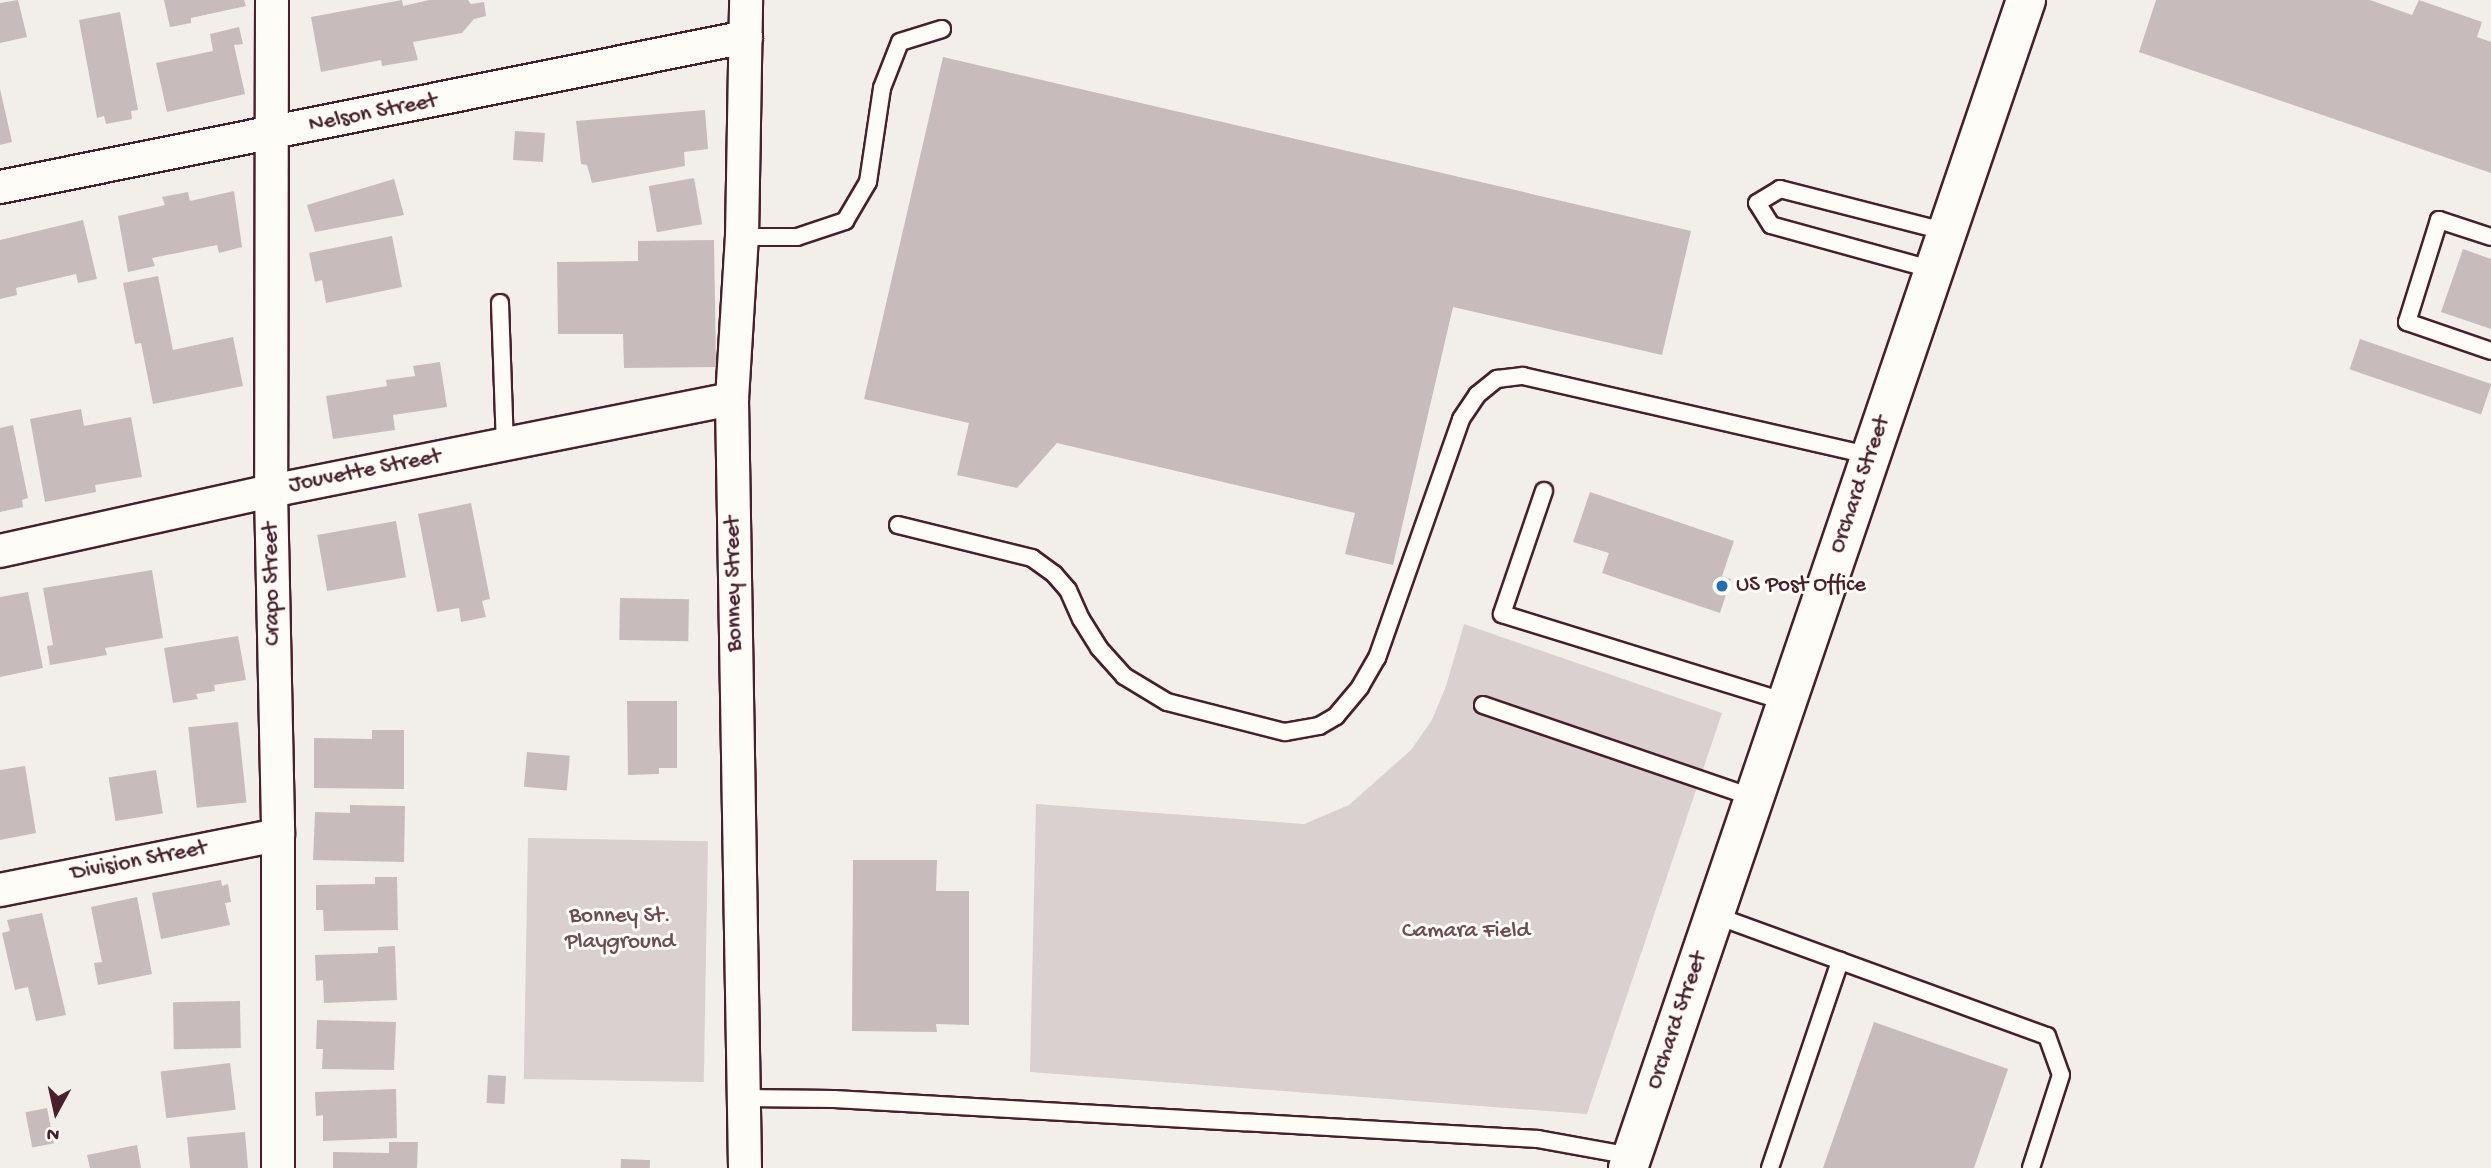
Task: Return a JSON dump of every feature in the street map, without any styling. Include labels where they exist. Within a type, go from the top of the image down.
[{"type":"street","name":"Crapo Street","points":[[272,0],[271,491],[278,835],[278,1168]]},
{"type":"street","name":"Bonney Street","points":[[746,0],[742,237],[732,399],[746,1168]]},
{"type":"street","name":"Orchard Street","points":[[1630,1162],[2026,0]]},
{"type":"street","name":"Nelson Street","points":[[0,187],[272,135],[746,37]]},
{"type":"street","name":"Jouvette Street","points":[[0,551],[271,491],[732,399]]},
{"type":"street","name":"Division Street","points":[[0,890],[278,835]]},
{"type":"lane","points":[[742,237],[797,237],[845,221],[868,182],[881,88],[900,42],[942,29]]},
{"type":"lane","points":[[1934,270],[1771,225],[1756,202],[1780,189],[1947,232]]},
{"type":"lane","points":[[2491,237],[2439,220],[2407,322],[2491,351]]},
{"type":"lane","points":[[500,303],[505,444]]},
{"type":"lane","points":[[898,525],[1032,558],[1054,574],[1068,590],[1080,619],[1099,648],[1124,676],[1167,702],[1285,732],[1319,726],[1328,721],[1336,716],[1360,687],[1377,658],[1461,419],[1477,395],[1497,379],[1523,376],[1871,456]]},
{"type":"lane","points":[[1544,491],[1502,614],[1787,702]]},
{"type":"lane","points":[[1483,705],[1754,799]]},
{"type":"lane","points":[[1714,915],[2047,1037],[2061,1075],[2031,1168]]},
{"type":"lane","points":[[1770,1168],[1840,961]]},
{"type":"lane","points":[[744,1098],[834,1099],[1538,1139],[1630,1162]]},
{"type":"green space","name":"Camara Field","points":[[1464,624],[1722,713],[1587,1114],[1030,1072],[1036,804],[1304,824],[1349,805],[1411,750],[1432,720],[1446,686]]},
{"type":"green space","name":"Bonney St. Playground","points":[[528,838],[708,841],[704,1082],[524,1079]]},
{"type":"building","points":[[18,0],[27,37],[0,43],[0,3]]},
{"type":"building","points":[[164,0],[244,0],[246,6],[191,18],[191,23],[170,27]]},
{"type":"building","points":[[402,0],[403,6],[429,0],[468,0],[471,4],[484,2],[486,16],[474,19],[462,33],[413,42],[418,60],[382,66],[381,60],[321,72],[311,17]]},
{"type":"building","points":[[2156,0],[2370,0],[2412,15],[2419,0],[2482,22],[2477,37],[2491,42],[2491,173],[2139,52]]},
{"type":"building","points":[[120,12],[138,110],[131,111],[132,119],[106,124],[104,116],[97,118],[79,20]]},
{"type":"building","points":[[239,27],[243,44],[234,45],[245,94],[167,112],[156,63],[213,51],[210,34]]},
{"type":"building","points":[[943,57],[1691,231],[1662,355],[1453,307],[1393,565],[1345,554],[1355,513],[1057,443],[1017,488],[957,475],[969,423],[864,399]]},
{"type":"building","points":[[0,89],[12,142],[0,145]]},
{"type":"building","points":[[705,110],[708,149],[684,152],[685,166],[592,183],[587,165],[581,164],[576,121]]},
{"type":"building","points":[[515,131],[545,133],[543,162],[513,160]]},
{"type":"building","points":[[694,178],[702,224],[657,232],[649,186]]},
{"type":"building","points":[[394,179],[404,215],[315,232],[307,205]]},
{"type":"building","points":[[234,191],[242,247],[219,253],[217,245],[152,258],[155,266],[128,272],[118,216],[165,205],[162,197],[188,192],[190,201]]},
{"type":"building","points":[[83,220],[97,279],[78,283],[76,274],[16,288],[17,295],[0,299],[0,240]]},
{"type":"building","points":[[392,236],[402,287],[326,303],[322,280],[315,282],[309,253]]},
{"type":"building","points":[[714,240],[716,367],[624,368],[623,334],[558,334],[557,262],[638,261],[638,241]]},
{"type":"building","points":[[2463,249],[2491,259],[2491,329],[2441,312]]},
{"type":"building","points":[[158,276],[173,350],[233,337],[243,386],[153,404],[141,343],[135,344],[123,283]]},
{"type":"building","points":[[2360,339],[2491,384],[2481,415],[2350,369]]},
{"type":"building","points":[[440,362],[447,407],[393,415],[395,430],[333,439],[326,396],[387,386],[386,380],[415,376],[413,366]]},
{"type":"building","points":[[81,409],[84,426],[131,417],[142,477],[95,485],[96,492],[45,502],[30,419]]},
{"type":"building","points":[[13,425],[28,498],[22,500],[23,507],[0,512],[0,428]]},
{"type":"building","points":[[1590,492],[1734,541],[1722,576],[1731,579],[1720,613],[1602,573],[1609,553],[1573,542]]},
{"type":"building","points":[[471,503],[490,599],[482,601],[486,617],[461,622],[459,608],[437,612],[418,514]]},
{"type":"building","points":[[396,521],[406,577],[327,591],[317,535]]},
{"type":"building","points":[[152,570],[163,638],[105,648],[107,655],[50,665],[47,646],[53,645],[43,588]]},
{"type":"building","points":[[28,592],[43,668],[0,677],[0,597]]},
{"type":"building","points":[[620,598],[689,599],[688,641],[619,640]]},
{"type":"building","points":[[238,636],[246,680],[214,685],[215,691],[196,694],[198,699],[173,703],[164,648]]},
{"type":"building","points":[[627,701],[677,701],[677,768],[659,768],[659,774],[628,775]]},
{"type":"building","points":[[238,722],[246,803],[197,808],[188,727]]},
{"type":"building","points":[[372,730],[404,730],[404,789],[314,788],[314,738],[372,739]]},
{"type":"building","points":[[527,752],[570,756],[567,791],[524,787]]},
{"type":"building","points":[[25,766],[36,833],[0,840],[0,770]]},
{"type":"building","points":[[156,770],[163,813],[115,821],[109,778]]},
{"type":"building","points":[[350,805],[405,806],[404,862],[313,860],[315,812],[350,813]]},
{"type":"building","points":[[853,860],[937,860],[936,891],[969,891],[969,1025],[936,1024],[937,1032],[852,1031]]},
{"type":"building","points":[[375,877],[397,877],[398,930],[324,931],[323,910],[316,910],[316,885],[375,884]]},
{"type":"building","points":[[221,880],[222,886],[228,884],[231,902],[225,903],[230,925],[161,939],[152,893]]},
{"type":"building","points":[[137,897],[152,974],[98,985],[94,963],[102,962],[91,907]]},
{"type":"building","points":[[42,913],[66,1015],[36,1021],[28,987],[15,990],[2,933],[10,931],[7,920]]},
{"type":"building","points":[[395,946],[397,1000],[324,1003],[323,980],[316,981],[315,955],[378,953],[378,947]]},
{"type":"building","points":[[240,1001],[241,1048],[174,1049],[173,1002]]},
{"type":"building","points":[[317,1020],[396,1022],[394,1070],[322,1069],[323,1049],[316,1049]]},
{"type":"building","points":[[1874,1022],[2008,1069],[1974,1168],[1823,1168]]},
{"type":"building","points":[[230,1063],[236,1110],[166,1118],[161,1072]]},
{"type":"building","points":[[488,1075],[506,1076],[505,1104],[487,1103]]},
{"type":"building","points":[[396,1089],[397,1138],[323,1141],[323,1115],[316,1116],[315,1092]]},
{"type":"building","points":[[47,1108],[54,1143],[32,1148],[25,1112]]},
{"type":"building","points":[[245,1132],[248,1168],[190,1168],[187,1137]]},
{"type":"building","points":[[389,1142],[418,1142],[417,1168],[333,1168],[333,1152],[389,1153]]},
{"type":"building","points":[[137,1145],[141,1168],[90,1168],[87,1155]]},
{"type":"building","points":[[621,1159],[650,1160],[650,1168],[621,1168]]},
{"type":"place","name":"US Post Office","points":[[1722,586]]}]
